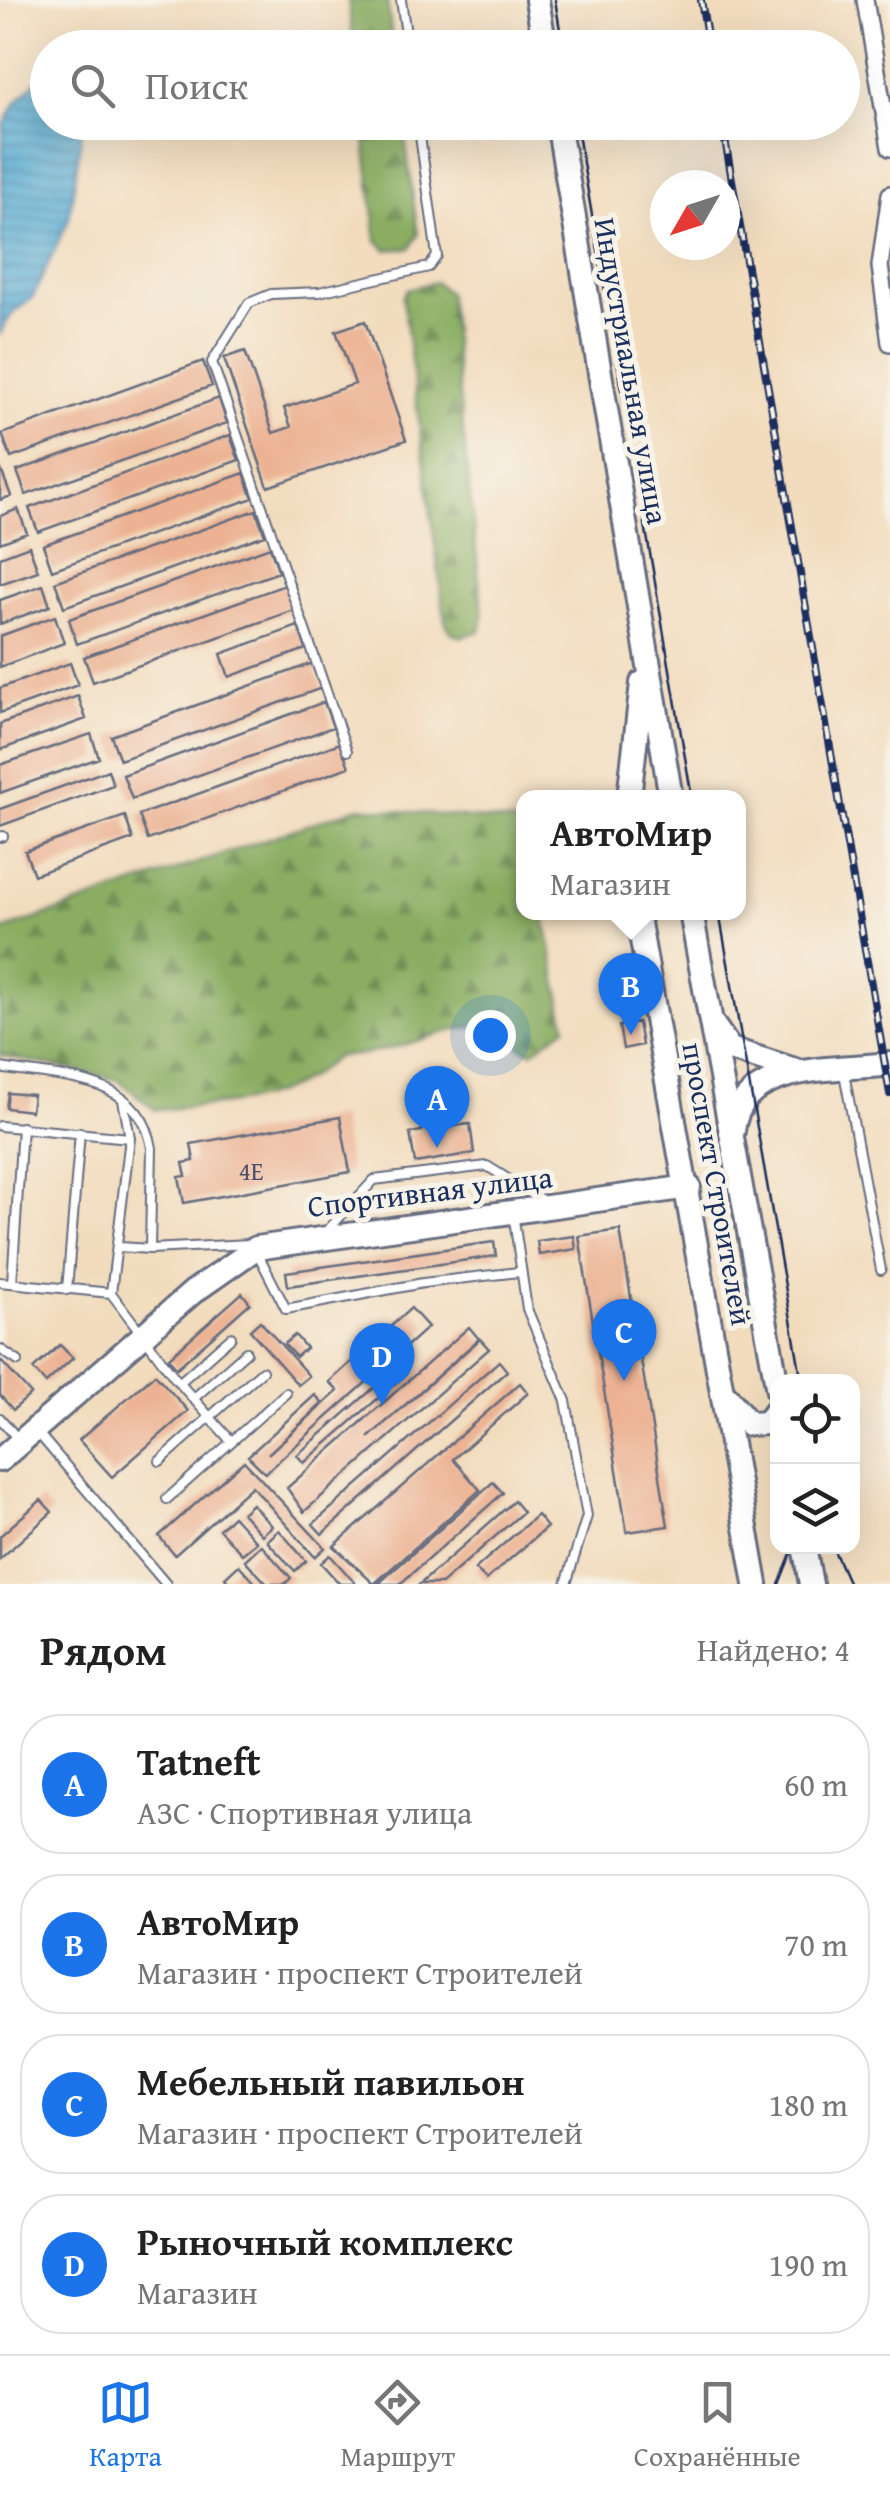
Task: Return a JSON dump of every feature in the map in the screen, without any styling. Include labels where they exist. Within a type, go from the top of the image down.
[{"type":"main road","points":[[537,0],[542,30]]},
{"type":"main road","name":"Индустриальная улица","points":[[561,140],[644,630]]},
{"type":"main road","points":[[630,790],[641,721],[644,630]]},
{"type":"main road","points":[[644,630],[671,790]]},
{"type":"main road","name":"проспект Строителей","points":[[639,920],[689,1187],[756,1584]]},
{"type":"main road","name":"проспект Строителей","points":[[692,920],[775,1374]]},
{"type":"main road","points":[[709,1018],[730,1049],[804,1073]]},
{"type":"main road","points":[[732,1140],[738,1105],[750,1090],[804,1073],[890,1064]]},
{"type":"main road","name":"Спортивная улица","points":[[0,1460],[192,1292],[262,1246],[689,1187]]},
{"type":"main road","points":[[722,1388],[749,1424],[766,1423],[770,1418]]},
{"type":"main road","points":[[805,1554],[811,1584]]},
{"type":"street","points":[[864,0],[890,148]]},
{"type":"street","points":[[890,194],[880,266],[890,344]]},
{"type":"lane","points":[[401,0],[405,30]]},
{"type":"lane","points":[[348,751],[212,362],[248,303],[271,294],[319,292],[429,267],[437,256],[421,140]]},
{"type":"lane","points":[[0,1068],[92,1080],[122,1097],[140,1114],[149,1132],[154,1195],[150,1249]]},
{"type":"lane","points":[[843,1070],[881,1270]]},
{"type":"lane","points":[[111,1293],[120,1247],[130,1138],[122,1097]]},
{"type":"lane","points":[[0,1126],[130,1138]]},
{"type":"lane","points":[[12,1283],[22,1127]]},
{"type":"lane","points":[[68,1290],[80,1132]]},
{"type":"lane","points":[[323,1235],[374,1180],[486,1166],[553,1207]]},
{"type":"lane","points":[[512,1213],[518,1272],[541,1349],[566,1401],[587,1516],[566,1584]]},
{"type":"lane","points":[[120,1247],[262,1246],[286,1310],[423,1283],[518,1272]]},
{"type":"lane","points":[[0,1282],[111,1293],[180,1384],[231,1441]]},
{"type":"lane","points":[[180,1384],[231,1336]]},
{"type":"lane","points":[[0,1349],[18,1361]]},
{"type":"lane","points":[[193,1399],[246,1352]]},
{"type":"lane","points":[[160,1460],[262,1370]]},
{"type":"lane","points":[[166,1499],[286,1392]]},
{"type":"lane","points":[[0,1418],[27,1436],[166,1584]]},
{"type":"green space","points":[[348,0],[387,0],[391,30],[352,30]]},
{"type":"green space","points":[[365,140],[405,140],[418,235],[410,248],[387,250],[377,241]]},
{"type":"green space","points":[[435,282],[448,293],[483,616],[480,631],[461,637],[451,632],[445,621],[403,298],[407,289]]},
{"type":"green space","points":[[359,807],[516,822],[516,920],[545,920],[566,1027],[532,1052],[521,1047],[502,1025],[461,1029],[379,1051],[337,1056],[294,1085],[252,1100],[155,1110],[119,1080],[0,1055],[0,931]]},
{"type":"water","points":[[30,88],[30,140],[81,140],[69,219],[33,297],[11,315],[0,334],[3,127],[16,102]]},
{"type":"building","points":[[365,321],[406,440],[268,487],[224,358],[245,351],[273,433],[291,427],[284,408],[355,384],[336,331]]},
{"type":"building","points":[[203,361],[212,386],[11,458],[2,434]]},
{"type":"building","points":[[219,398],[227,423],[26,495],[17,471]]},
{"type":"building","points":[[230,435],[239,460],[38,532],[29,508]]},
{"type":"building","points":[[0,467],[11,496],[0,500]]},
{"type":"building","points":[[244,473],[253,498],[52,570],[43,545]]},
{"type":"building","points":[[18,509],[27,533],[0,543],[0,516]]},
{"type":"building","points":[[256,510],[265,535],[64,607],[55,582]]},
{"type":"building","points":[[29,546],[38,571],[0,584],[0,557]]},
{"type":"building","points":[[270,547],[279,572],[77,644],[69,619]]},
{"type":"building","points":[[43,585],[50,606],[0,624],[0,600]]},
{"type":"building","points":[[285,585],[294,610],[93,682],[84,657]]},
{"type":"building","points":[[55,616],[64,643],[0,667],[0,636]]},
{"type":"building","points":[[298,626],[306,649],[229,677],[221,654]]},
{"type":"building","points":[[70,663],[78,685],[0,713],[0,688]]},
{"type":"building","points":[[313,663],[322,688],[120,760],[111,736]]},
{"type":"building","points":[[78,696],[86,719],[0,750],[0,724]]},
{"type":"building","points":[[324,702],[333,727],[132,799],[123,775]]},
{"type":"building","points":[[91,734],[99,758],[0,793],[0,765]]},
{"type":"building","points":[[340,743],[349,767],[148,840],[139,815]]},
{"type":"building","points":[[108,770],[113,785],[0,826],[0,809]]},
{"type":"building","points":[[125,816],[133,839],[34,875],[25,851]]},
{"type":"building","points":[[638,1022],[642,1045],[623,1049],[619,1026]]},
{"type":"building","points":[[8,1093],[33,1095],[31,1111],[6,1108]]},
{"type":"building","points":[[452,1111],[454,1126],[470,1124],[474,1153],[415,1163],[410,1133],[422,1131],[420,1115]]},
{"type":"building","points":[[340,1117],[350,1172],[184,1203],[179,1177],[186,1176],[183,1163],[194,1161],[191,1144]]},
{"type":"building","points":[[620,1230],[668,1526],[627,1532],[579,1236]]},
{"type":"building","points":[[574,1236],[576,1249],[539,1255],[537,1241]]},
{"type":"building","points":[[494,1242],[496,1256],[288,1286],[286,1272]]},
{"type":"building","points":[[242,1293],[250,1303],[177,1368],[168,1358]]},
{"type":"building","points":[[411,1308],[428,1327],[265,1473],[248,1456],[315,1395],[323,1403],[268,1454],[338,1391],[329,1382]]},
{"type":"building","points":[[260,1321],[309,1376],[298,1385],[250,1330]]},
{"type":"building","points":[[469,1327],[479,1339],[368,1438],[480,1339],[489,1349],[304,1512],[287,1488]]},
{"type":"building","points":[[295,1335],[306,1348],[296,1357],[284,1344]]},
{"type":"building","points":[[60,1345],[73,1358],[46,1383],[33,1369]]},
{"type":"building","points":[[0,1360],[31,1394],[13,1410],[0,1395]]},
{"type":"building","points":[[499,1361],[507,1371],[322,1534],[313,1524]]},
{"type":"building","points":[[391,1373],[398,1381],[304,1463],[297,1455]]},
{"type":"building","points":[[155,1374],[188,1411],[112,1477],[79,1440]]},
{"type":"building","points":[[520,1383],[528,1393],[453,1459],[480,1490],[374,1584],[334,1546]]},
{"type":"building","points":[[244,1461],[325,1548],[315,1557],[252,1486],[175,1555],[159,1536]]},
{"type":"building","points":[[493,1482],[503,1493],[400,1584],[378,1584]]},
{"type":"building","points":[[41,1500],[52,1512],[0,1559],[0,1536]]},
{"type":"building","points":[[514,1501],[523,1512],[441,1584],[420,1584]]},
{"type":"building","points":[[252,1504],[272,1526],[262,1535],[242,1513]]},
{"type":"building","points":[[537,1515],[547,1527],[486,1580],[475,1569]]},
{"type":"building","points":[[233,1516],[257,1542],[242,1554],[219,1529]]},
{"type":"building","points":[[279,1530],[306,1561],[295,1571],[267,1541]]},
{"type":"building","points":[[261,1545],[291,1578],[285,1584],[267,1584],[245,1560]]},
{"type":"building","points":[[330,1555],[356,1584],[340,1584],[321,1563]]},
{"type":"building","points":[[239,1565],[256,1584],[230,1584],[225,1578]]},
{"type":"tram line","points":[[555,0],[560,30]]},
{"type":"tram line","points":[[579,140],[691,790]]},
{"type":"tram line","points":[[720,920],[801,1374]]},
{"type":"tram line","points":[[779,1584],[791,1554]]},
{"type":"tram line","points":[[836,1554],[849,1584]]},
{"type":"railway","points":[[701,0],[706,30]]},
{"type":"railway","points":[[725,140],[890,1094]]},
{"type":"place","name":"АвтоМир","points":[[631,1035]]},
{"type":"place","name":"Tatneft","points":[[437,1148]]},
{"type":"place","name":"Мебельный павильон","points":[[624,1381]]},
{"type":"place","name":"Рыночный комплекс","points":[[382,1405]]}]
